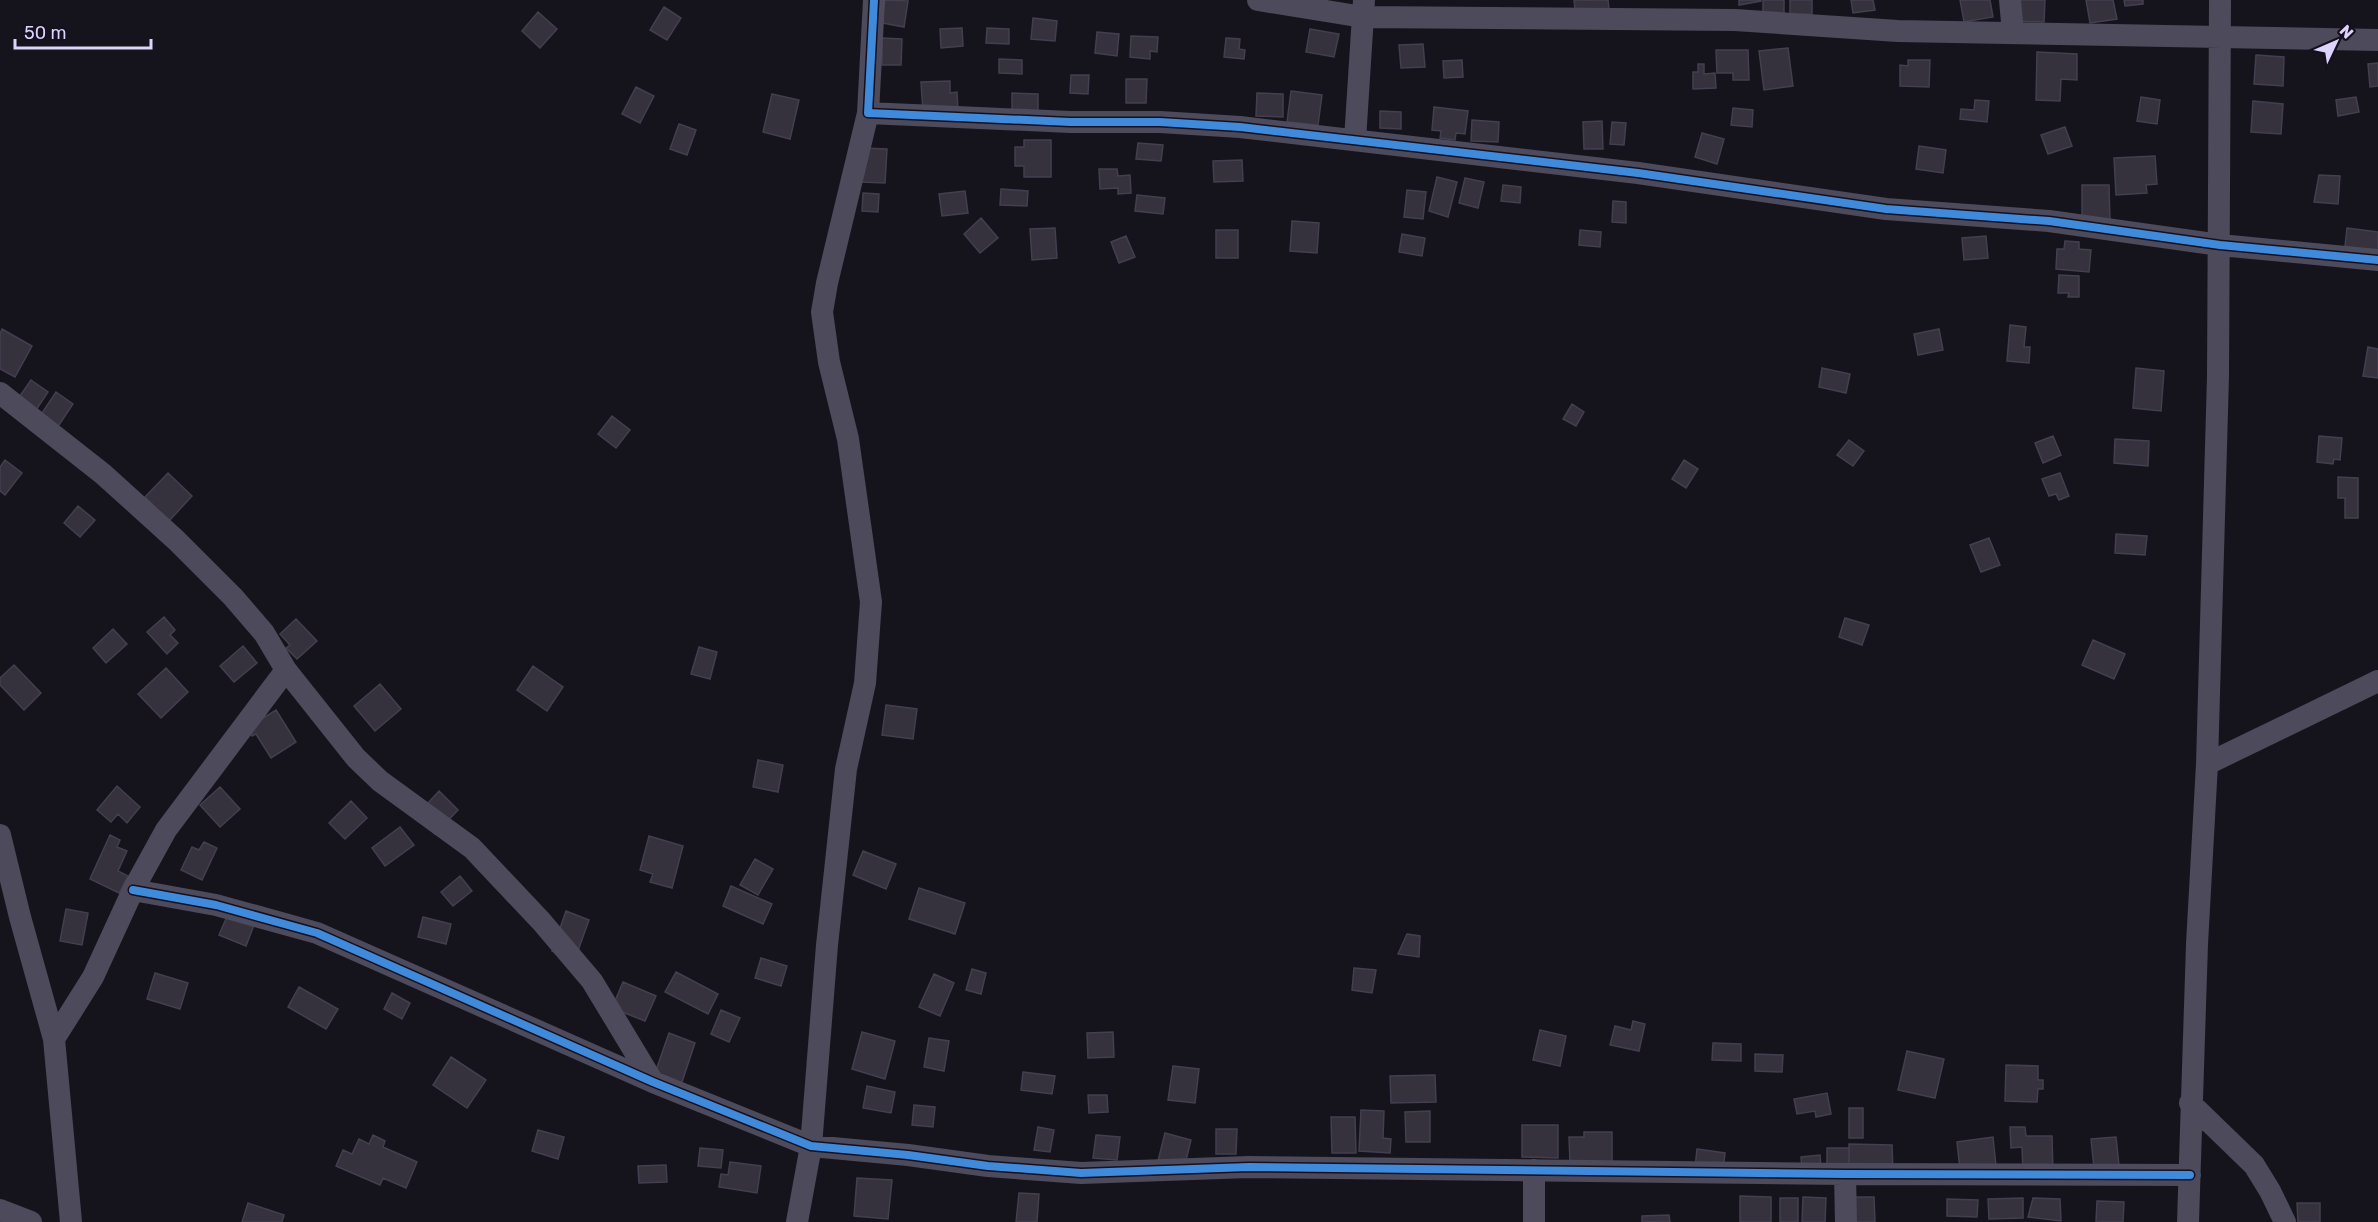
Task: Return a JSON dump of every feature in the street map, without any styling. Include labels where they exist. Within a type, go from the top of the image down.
[{"type":"street","points":[[797,1222],[811,1146],[838,833],[846,769],[865,683],[871,602],[848,440],[829,362],[822,312],[868,113],[874,0]]},
{"type":"street","points":[[1258,0],[1364,8],[1734,10],[1898,31],[2378,40]]},
{"type":"street","points":[[2010,0],[2013,33]]},
{"type":"street","points":[[2188,1222],[2190,1103],[2207,764],[2218,376],[2220,0]]},
{"type":"street","points":[[1355,140],[1364,8]]},
{"type":"street","points":[[868,113],[1070,122],[1160,122],[1240,127],[1638,173],[1886,209],[2049,221],[2220,245],[2378,260]]},
{"type":"street","points":[[0,393],[103,474],[176,540],[233,597],[264,633],[286,670],[356,758],[372,773],[472,848],[541,921],[592,981],[653,1082]]},
{"type":"street","points":[[54,1039],[93,977],[133,890],[166,830],[286,670]]},
{"type":"street","points":[[2207,764],[2378,681]]},
{"type":"street","points":[[0,835],[54,1039],[71,1222]]},
{"type":"street","points":[[133,890],[216,905],[317,933],[653,1082],[811,1146],[908,1155],[988,1166],[1081,1173],[1249,1167],[1845,1174],[2190,1175]]},
{"type":"street","points":[[2190,1103],[2254,1165],[2270,1191],[2284,1222]]},
{"type":"street","points":[[1534,1170],[1534,1222]]},
{"type":"street","points":[[1845,1174],[1846,1222]]},
{"type":"street","points":[[0,1210],[31,1222]]},
{"type":"building","points":[[885,0],[908,1],[904,27],[882,23]]},
{"type":"building","points":[[1574,0],[1608,0],[1609,9],[1576,18]]},
{"type":"building","points":[[1739,0],[1761,0],[1761,1],[1739,5]]},
{"type":"building","points":[[1763,0],[1784,0],[1784,16],[1763,18]]},
{"type":"building","points":[[1790,0],[1812,0],[1812,14],[1790,15]]},
{"type":"building","points":[[1851,0],[1873,0],[1875,10],[1853,13]]},
{"type":"building","points":[[1960,0],[1990,0],[1993,17],[1964,22]]},
{"type":"building","points":[[2015,0],[2045,0],[2044,22],[2015,21]]},
{"type":"building","points":[[2086,0],[2113,0],[2117,19],[2090,23]]},
{"type":"building","points":[[2124,0],[2143,0],[2143,4],[2125,6]]},
{"type":"building","points":[[664,7],[681,18],[667,40],[650,30]]},
{"type":"building","points":[[538,12],[557,29],[540,48],[522,31]]},
{"type":"building","points":[[1033,18],[1057,21],[1055,41],[1031,39]]},
{"type":"building","points":[[962,28],[963,46],[941,48],[940,29]]},
{"type":"building","points":[[987,28],[1009,29],[1009,44],[986,43]]},
{"type":"building","points":[[1310,29],[1339,34],[1334,57],[1306,52]]},
{"type":"building","points":[[1097,32],[1119,34],[1117,56],[1095,53]]},
{"type":"building","points":[[1131,36],[1158,37],[1157,52],[1150,51],[1150,59],[1130,57]]},
{"type":"building","points":[[882,38],[902,39],[901,65],[882,65]]},
{"type":"building","points":[[1226,38],[1240,39],[1239,49],[1245,50],[1244,59],[1224,57]]},
{"type":"building","points":[[1423,44],[1425,67],[1401,68],[1399,45]]},
{"type":"building","points":[[1788,48],[1793,86],[1764,90],[1759,51]]},
{"type":"building","points":[[1716,50],[1748,50],[1749,80],[1733,80],[1733,73],[1717,73]]},
{"type":"building","points":[[2037,52],[2077,54],[2077,80],[2061,79],[2060,101],[2036,100]]},
{"type":"building","points":[[2256,55],[2284,57],[2283,86],[2254,84]]},
{"type":"building","points":[[999,59],[1022,60],[1022,74],[999,73]]},
{"type":"building","points":[[1462,60],[1463,77],[1444,78],[1443,61]]},
{"type":"building","points":[[1908,60],[1930,60],[1929,87],[1900,86],[1900,65],[1908,66]]},
{"type":"building","points":[[2378,63],[2378,86],[2370,87],[2368,64]]},
{"type":"building","points":[[1698,64],[1704,64],[1704,74],[1715,73],[1716,88],[1693,89],[1693,72],[1698,72]]},
{"type":"building","points":[[1071,75],[1089,75],[1088,94],[1070,93]]},
{"type":"building","points":[[1126,79],[1147,79],[1146,103],[1126,103]]},
{"type":"building","points":[[950,81],[950,93],[957,92],[958,111],[923,112],[921,82]]},
{"type":"building","points":[[636,87],[654,96],[640,123],[622,114]]},
{"type":"building","points":[[1291,91],[1322,95],[1318,125],[1287,122]]},
{"type":"building","points":[[1012,93],[1038,94],[1038,115],[1012,114]]},
{"type":"building","points":[[1257,93],[1283,94],[1283,117],[1256,116]]},
{"type":"building","points":[[772,94],[799,100],[790,139],[763,132]]},
{"type":"building","points":[[2141,97],[2160,100],[2157,124],[2137,121]]},
{"type":"building","points":[[2356,97],[2359,112],[2338,116],[2336,100]]},
{"type":"building","points":[[1975,100],[1989,101],[1987,122],[1960,119],[1961,109],[1974,110]]},
{"type":"building","points":[[2253,101],[2283,104],[2281,134],[2251,132]]},
{"type":"building","points":[[1434,107],[1468,111],[1465,134],[1456,133],[1455,140],[1440,138],[1441,131],[1432,130]]},
{"type":"building","points":[[1733,108],[1753,110],[1752,127],[1731,125]]},
{"type":"building","points":[[1380,111],[1401,112],[1401,129],[1380,128]]},
{"type":"building","points":[[1472,120],[1499,122],[1498,142],[1471,141]]},
{"type":"building","points":[[1602,121],[1603,149],[1584,149],[1583,122]]},
{"type":"building","points":[[1612,122],[1626,123],[1624,145],[1610,144]]},
{"type":"building","points":[[679,124],[696,130],[687,155],[670,149]]},
{"type":"building","points":[[2065,127],[2072,146],[2048,154],[2041,135]]},
{"type":"building","points":[[1702,133],[1724,139],[1717,164],[1695,157]]},
{"type":"building","points":[[1024,140],[1051,140],[1051,177],[1024,177],[1024,166],[1015,166],[1015,147],[1024,147]]},
{"type":"building","points":[[1138,143],[1163,145],[1161,161],[1136,159]]},
{"type":"building","points":[[1919,146],[1946,150],[1943,173],[1916,169]]},
{"type":"building","points":[[862,148],[887,149],[885,183],[861,182]]},
{"type":"building","points":[[2155,156],[2157,184],[2146,185],[2147,193],[2116,195],[2114,158]]},
{"type":"building","points":[[1242,160],[1243,181],[1214,182],[1213,161]]},
{"type":"building","points":[[1099,169],[1117,169],[1118,176],[1130,175],[1131,193],[1118,194],[1118,188],[1100,189]]},
{"type":"building","points":[[2319,175],[2340,176],[2338,204],[2314,202]]},
{"type":"building","points":[[1437,177],[1457,182],[1448,217],[1429,211]]},
{"type":"building","points":[[1465,178],[1484,182],[1478,208],[1459,203]]},
{"type":"building","points":[[1503,185],[1521,187],[1520,203],[1501,201]]},
{"type":"building","points":[[2082,185],[2109,185],[2110,221],[2082,221]]},
{"type":"building","points":[[1001,189],[1028,191],[1027,206],[1000,205]]},
{"type":"building","points":[[1407,190],[1426,192],[1423,219],[1404,217]]},
{"type":"building","points":[[965,191],[968,213],[942,216],[939,194]]},
{"type":"building","points":[[863,193],[879,194],[878,212],[862,211]]},
{"type":"building","points":[[1137,195],[1165,198],[1163,214],[1135,211]]},
{"type":"building","points":[[1613,201],[1626,202],[1626,223],[1612,222]]},
{"type":"building","points":[[981,218],[998,238],[980,253],[964,234]]},
{"type":"building","points":[[1292,221],[1319,223],[1317,253],[1290,251]]},
{"type":"building","points":[[1055,228],[1057,258],[1032,260],[1030,229]]},
{"type":"building","points":[[2347,228],[2378,232],[2378,254],[2345,246]]},
{"type":"building","points":[[1216,230],[1238,230],[1238,258],[1216,258]]},
{"type":"building","points":[[1580,230],[1601,232],[1600,247],[1579,245]]},
{"type":"building","points":[[1402,234],[1425,238],[1422,256],[1399,252]]},
{"type":"building","points":[[1126,236],[1135,257],[1119,263],[1111,242]]},
{"type":"building","points":[[1986,236],[1988,258],[1964,260],[1962,238]]},
{"type":"building","points":[[2065,241],[2079,242],[2079,249],[2091,250],[2089,272],[2056,269],[2057,249],[2064,249]]},
{"type":"building","points":[[2059,275],[2079,276],[2079,297],[2068,297],[2069,293],[2058,293]]},
{"type":"building","points":[[2010,325],[2026,327],[2024,347],[2030,347],[2029,363],[2007,361]]},
{"type":"building","points":[[2,329],[32,346],[15,377],[0,369]]},
{"type":"building","points":[[1939,329],[1943,350],[1918,355],[1914,334]]},
{"type":"building","points":[[2368,347],[2378,349],[2378,378],[2363,376]]},
{"type":"building","points":[[1822,368],[1850,374],[1846,393],[1819,387]]},
{"type":"building","points":[[2136,368],[2164,371],[2161,411],[2133,408]]},
{"type":"building","points":[[31,380],[48,392],[26,425],[17,400]]},
{"type":"building","points":[[56,392],[73,404],[49,440],[32,428]]},
{"type":"building","points":[[1572,404],[1584,412],[1576,426],[1563,419]]},
{"type":"building","points":[[612,416],[630,430],[616,448],[598,434]]},
{"type":"building","points":[[2053,436],[2061,455],[2043,463],[2035,443]]},
{"type":"building","points":[[2319,436],[2342,438],[2340,460],[2334,459],[2333,464],[2317,462]]},
{"type":"building","points":[[2115,439],[2149,441],[2148,466],[2114,463]]},
{"type":"building","points":[[1849,440],[1864,451],[1853,466],[1837,455]]},
{"type":"building","points":[[5,460],[22,473],[5,495],[0,491],[0,467]]},
{"type":"building","points":[[1684,460],[1698,469],[1686,488],[1672,479]]},
{"type":"building","points":[[168,473],[192,496],[169,521],[145,497]]},
{"type":"building","points":[[2060,473],[2069,496],[2059,500],[2056,494],[2049,496],[2042,479]]},
{"type":"building","points":[[2338,477],[2358,478],[2358,518],[2345,518],[2345,498],[2338,498]]},
{"type":"building","points":[[78,506],[95,520],[80,537],[64,523]]},
{"type":"building","points":[[2116,534],[2147,536],[2145,555],[2115,553]]},
{"type":"building","points":[[1989,538],[2000,565],[1981,572],[1970,545]]},
{"type":"building","points":[[164,617],[175,630],[170,635],[178,643],[167,654],[147,632]]},
{"type":"building","points":[[1845,618],[1869,625],[1862,645],[1839,637]]},
{"type":"building","points":[[296,619],[317,641],[297,659],[286,648],[290,645],[280,634]]},
{"type":"building","points":[[113,629],[127,644],[106,663],[93,648]]},
{"type":"building","points":[[2093,640],[2125,654],[2114,679],[2082,665]]},
{"type":"building","points":[[243,646],[257,663],[234,682],[220,666]]},
{"type":"building","points":[[699,647],[717,652],[710,679],[691,674]]},
{"type":"building","points":[[14,665],[41,693],[24,710],[0,685],[0,678]]},
{"type":"building","points":[[533,666],[563,687],[547,711],[517,690]]},
{"type":"building","points":[[166,668],[188,692],[161,718],[138,694]]},
{"type":"building","points":[[380,684],[401,709],[375,731],[354,706]]},
{"type":"building","points":[[886,705],[917,709],[913,739],[882,735]]},
{"type":"building","points":[[276,710],[296,742],[271,758],[256,734],[252,736],[247,728]]},
{"type":"building","points":[[758,760],[783,765],[778,792],[753,787]]},
{"type":"building","points":[[117,786],[140,807],[127,823],[118,814],[111,822],[97,810]]},
{"type":"building","points":[[220,787],[240,809],[220,827],[200,805]]},
{"type":"building","points":[[439,791],[458,810],[435,834],[416,816]]},
{"type":"building","points":[[351,801],[367,818],[345,839],[329,823]]},
{"type":"building","points":[[400,827],[414,845],[385,866],[372,848]]},
{"type":"building","points":[[110,835],[120,840],[117,847],[127,851],[118,871],[128,876],[119,893],[90,879]]},
{"type":"building","points":[[649,836],[683,846],[672,888],[650,882],[653,874],[640,870]]},
{"type":"building","points":[[204,842],[217,848],[202,880],[181,870],[192,847],[199,850]]},
{"type":"building","points":[[863,851],[896,864],[886,889],[853,875]]},
{"type":"building","points":[[755,859],[773,869],[758,895],[740,885]]},
{"type":"building","points":[[460,876],[472,891],[453,906],[441,892]]},
{"type":"building","points":[[731,886],[772,904],[763,924],[723,906]]},
{"type":"building","points":[[919,888],[965,903],[955,934],[909,919]]},
{"type":"building","points":[[231,907],[257,917],[246,946],[219,935]]},
{"type":"building","points":[[66,909],[88,913],[82,945],[60,941]]},
{"type":"building","points":[[566,911],[589,920],[575,959],[552,951]]},
{"type":"building","points":[[423,917],[451,924],[446,944],[418,937]]},
{"type":"building","points":[[1407,934],[1420,936],[1419,957],[1398,954]]},
{"type":"building","points":[[761,958],[787,966],[781,986],[755,978]]},
{"type":"building","points":[[1354,968],[1376,970],[1372,993],[1352,990]]},
{"type":"building","points":[[972,969],[986,973],[981,994],[966,990]]},
{"type":"building","points":[[676,972],[718,994],[708,1014],[665,992]]},
{"type":"building","points":[[155,973],[188,983],[180,1009],[147,999]]},
{"type":"building","points":[[934,974],[954,983],[940,1016],[919,1007]]},
{"type":"building","points":[[623,982],[656,996],[645,1021],[612,1008]]},
{"type":"building","points":[[299,987],[338,1009],[326,1029],[288,1007]]},
{"type":"building","points":[[392,993],[410,1003],[402,1019],[384,1009]]},
{"type":"building","points":[[721,1010],[740,1018],[729,1042],[711,1034]]},
{"type":"building","points":[[1633,1021],[1645,1024],[1639,1051],[1610,1045],[1615,1026],[1631,1030]]},
{"type":"building","points":[[1540,1030],[1566,1036],[1560,1066],[1533,1060]]},
{"type":"building","points":[[862,1032],[895,1041],[885,1079],[852,1069]]},
{"type":"building","points":[[1113,1032],[1114,1057],[1088,1058],[1087,1033]]},
{"type":"building","points":[[669,1033],[695,1043],[681,1085],[654,1076]]},
{"type":"building","points":[[929,1038],[949,1041],[944,1071],[924,1067]]},
{"type":"building","points":[[1713,1043],[1741,1044],[1741,1061],[1712,1060]]},
{"type":"building","points":[[1907,1051],[1944,1059],[1935,1098],[1898,1090]]},
{"type":"building","points":[[1755,1054],[1783,1055],[1782,1072],[1755,1071]]},
{"type":"building","points":[[451,1057],[486,1080],[467,1108],[433,1085]]},
{"type":"building","points":[[2006,1065],[2038,1066],[2038,1080],[2043,1080],[2043,1089],[2038,1089],[2037,1102],[2005,1101]]},
{"type":"building","points":[[1173,1066],[1199,1069],[1195,1103],[1168,1100]]},
{"type":"building","points":[[1023,1072],[1055,1076],[1052,1094],[1021,1090]]},
{"type":"building","points":[[1435,1075],[1436,1102],[1391,1103],[1390,1076]]},
{"type":"building","points":[[867,1086],[895,1092],[891,1113],[863,1108]]},
{"type":"building","points":[[1827,1093],[1831,1114],[1816,1117],[1815,1111],[1797,1114],[1794,1099]]},
{"type":"building","points":[[1088,1095],[1107,1095],[1108,1112],[1089,1113]]},
{"type":"building","points":[[914,1105],[935,1107],[933,1127],[912,1125]]},
{"type":"building","points":[[1849,1108],[1863,1108],[1863,1138],[1849,1138]]},
{"type":"building","points":[[1361,1110],[1384,1111],[1383,1138],[1391,1139],[1390,1153],[1359,1151]]},
{"type":"building","points":[[1430,1111],[1430,1142],[1406,1142],[1405,1112]]},
{"type":"building","points":[[1331,1117],[1355,1117],[1356,1153],[1332,1153]]},
{"type":"building","points":[[1522,1125],[1558,1125],[1558,1158],[1522,1157]]},
{"type":"building","points":[[1038,1127],[1054,1130],[1050,1152],[1034,1150]]},
{"type":"building","points":[[2010,1127],[2025,1127],[2026,1136],[2052,1136],[2053,1172],[2023,1173],[2022,1147],[2011,1148]]},
{"type":"building","points":[[1216,1129],[1237,1129],[1236,1154],[1216,1154]]},
{"type":"building","points":[[538,1130],[564,1137],[558,1159],[532,1151]]},
{"type":"building","points":[[1584,1132],[1612,1132],[1612,1162],[1570,1163],[1569,1137],[1584,1137]]},
{"type":"building","points":[[1165,1133],[1191,1140],[1184,1168],[1158,1161]]},
{"type":"building","points":[[373,1135],[385,1141],[383,1147],[417,1162],[406,1188],[383,1178],[380,1185],[336,1166],[343,1150],[352,1154],[359,1139],[369,1144]]},
{"type":"building","points":[[1096,1135],[1120,1137],[1117,1160],[1093,1158]]},
{"type":"building","points":[[1993,1137],[1996,1166],[1960,1170],[1957,1142]]},
{"type":"building","points":[[2116,1137],[2119,1165],[2094,1168],[2091,1139]]},
{"type":"building","points":[[1849,1144],[1892,1145],[1893,1171],[1849,1171]]},
{"type":"building","points":[[700,1148],[723,1150],[721,1168],[698,1166]]},
{"type":"building","points":[[1827,1148],[1849,1148],[1849,1171],[1827,1170]]},
{"type":"building","points":[[1697,1149],[1725,1153],[1723,1171],[1695,1167]]},
{"type":"building","points":[[1820,1155],[1821,1169],[1802,1171],[1801,1157]]},
{"type":"building","points":[[730,1162],[761,1166],[757,1193],[719,1187],[721,1174],[728,1175]]},
{"type":"building","points":[[666,1165],[667,1182],[639,1183],[638,1166]]},
{"type":"building","points":[[857,1178],[892,1180],[888,1219],[854,1216]]},
{"type":"building","points":[[1019,1193],[1039,1194],[1037,1222],[1016,1222]]},
{"type":"building","points":[[1740,1196],[1771,1197],[1771,1222],[1740,1222]]},
{"type":"building","points":[[1803,1197],[1826,1198],[1825,1222],[1802,1222]]},
{"type":"building","points":[[1851,1197],[1874,1197],[1875,1222],[1851,1222]]},
{"type":"building","points":[[1780,1198],[1798,1198],[1798,1222],[1780,1222]]},
{"type":"building","points":[[2023,1198],[2023,1218],[1989,1219],[1988,1199]]},
{"type":"building","points":[[2033,1198],[2060,1199],[2061,1221],[2028,1217]]},
{"type":"building","points":[[1947,1199],[1978,1200],[1977,1217],[1947,1216]]},
{"type":"building","points":[[2097,1201],[2124,1202],[2123,1222],[2096,1222]]},
{"type":"building","points":[[248,1203],[284,1215],[282,1222],[242,1222]]},
{"type":"building","points":[[2297,1203],[2320,1203],[2320,1222],[2298,1222]]},
{"type":"building","points":[[1669,1215],[1670,1222],[1642,1222],[1642,1216]]},
{"type":"cycle path","points":[[874,0],[868,113],[1070,122],[1160,122],[1240,127],[1638,173],[1886,209],[2049,221],[2220,245],[2378,260]]},
{"type":"cycle path","points":[[133,890],[216,905],[317,933],[653,1082],[811,1146],[908,1155],[988,1166],[1081,1173],[1249,1167],[1845,1174],[2190,1175]]}]
